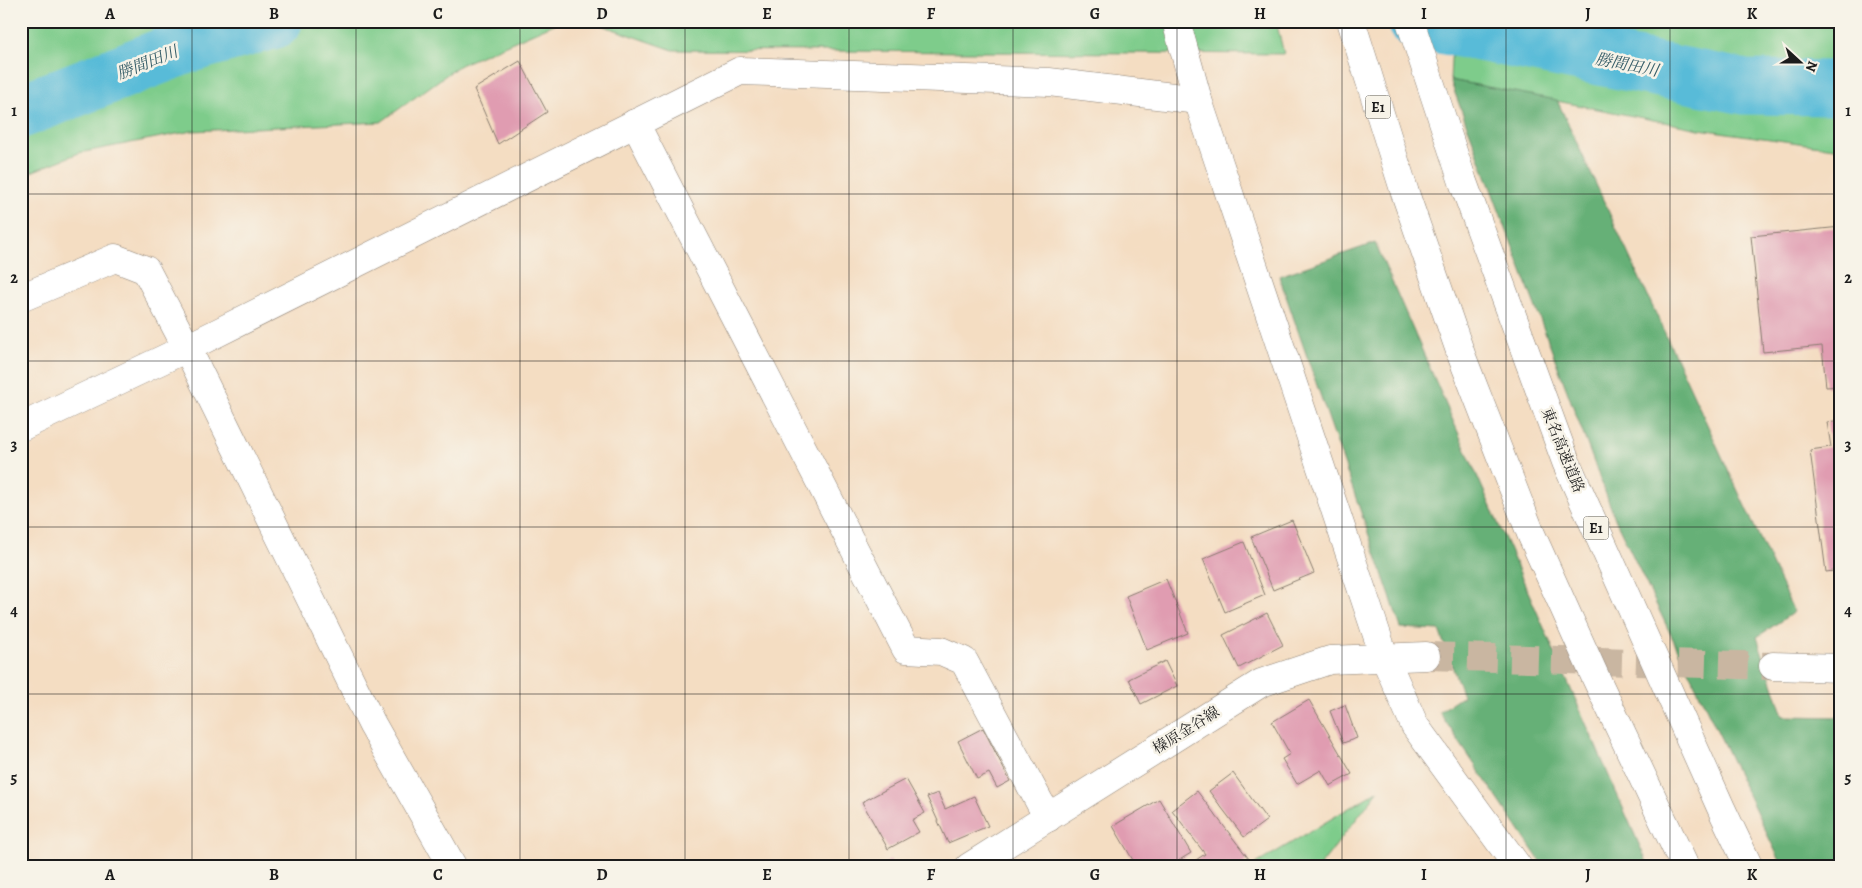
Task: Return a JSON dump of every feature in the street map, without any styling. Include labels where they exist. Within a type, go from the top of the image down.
[{"type":"main road","name":"E1","points":[[1351,21],[1405,193],[1462,357],[1531,534],[1594,674],[1685,867]]},
{"type":"main road","name":"東名高速道路","points":[[1410,21],[1463,182],[1566,462],[1716,799],[1749,867]]},
{"type":"main road","points":[[1179,32],[1198,100],[1384,656],[1416,726],[1518,867]]},
{"type":"main road","points":[[21,427],[187,348],[740,71],[1049,82],[1198,100]]},
{"type":"main road","points":[[635,124],[906,648],[941,651],[964,660],[1048,818]]},
{"type":"main road","points":[[21,298],[115,258],[146,270],[187,348],[372,724],[453,867]]},
{"type":"main road","name":"榛原金谷線","points":[[969,867],[1261,683],[1330,660],[1384,656],[1426,656]]},
{"type":"main road","points":[[1774,666],[1841,668]]},
{"type":"green space","points":[[21,21],[561,21],[460,65],[381,122],[192,131],[79,153],[21,176]]},
{"type":"green space","points":[[590,21],[1276,21],[1284,54],[673,50]]},
{"type":"green space","points":[[1453,21],[1841,21],[1841,149],[1699,129],[1450,80]]},
{"type":"green space","points":[[1450,80],[1557,100],[1794,612],[1757,637],[1783,716],[1841,717],[1841,867],[1783,867],[1616,521]]},
{"type":"green space","points":[[1375,243],[1649,867],[1544,867],[1439,712],[1463,696],[1439,630],[1401,628],[1279,276]]},
{"type":"green space","points":[[1379,790],[1319,867],[1251,867]]},
{"type":"building","points":[[520,61],[547,112],[498,144],[474,89]]},
{"type":"building","points":[[1841,227],[1841,386],[1826,387],[1822,346],[1763,352],[1751,236]]},
{"type":"building","points":[[1841,420],[1841,570],[1826,572],[1810,450],[1831,447],[1827,422]]},
{"type":"building","points":[[1292,520],[1314,573],[1273,590],[1251,537]]},
{"type":"building","points":[[1244,542],[1265,595],[1225,612],[1203,559]]},
{"type":"building","points":[[1166,579],[1188,633],[1147,650],[1126,596]]},
{"type":"building","points":[[1267,613],[1283,645],[1239,668],[1223,635]]},
{"type":"building","points":[[1165,661],[1177,686],[1141,704],[1129,679]]},
{"type":"building","points":[[1309,700],[1352,774],[1330,786],[1321,770],[1297,784],[1282,759],[1290,754],[1272,722]]},
{"type":"building","points":[[1345,705],[1357,738],[1343,743],[1330,711]]},
{"type":"building","points":[[983,728],[1010,781],[997,788],[989,773],[977,779],[958,741]]},
{"type":"building","points":[[1233,773],[1267,820],[1244,837],[1209,791]]},
{"type":"building","points":[[906,779],[925,813],[912,820],[919,832],[888,849],[862,802]]},
{"type":"building","points":[[1197,791],[1249,859],[1239,867],[1197,867],[1193,862],[1205,854],[1172,810]]},
{"type":"building","points":[[938,793],[945,809],[974,796],[988,826],[948,843],[927,797]]},
{"type":"building","points":[[1159,799],[1191,853],[1168,867],[1137,867],[1113,826]]},
{"type":"building","points":[[890,860],[895,867],[879,867]]},
{"type":"waterway","name":"勝間田川","points":[[21,111],[187,46],[275,21]]},
{"type":"waterway","name":"勝間田川","points":[[1415,21],[1745,87],[1841,88]]},
{"type":"tunnel","points":[[1426,656],[1773,666]]}]
